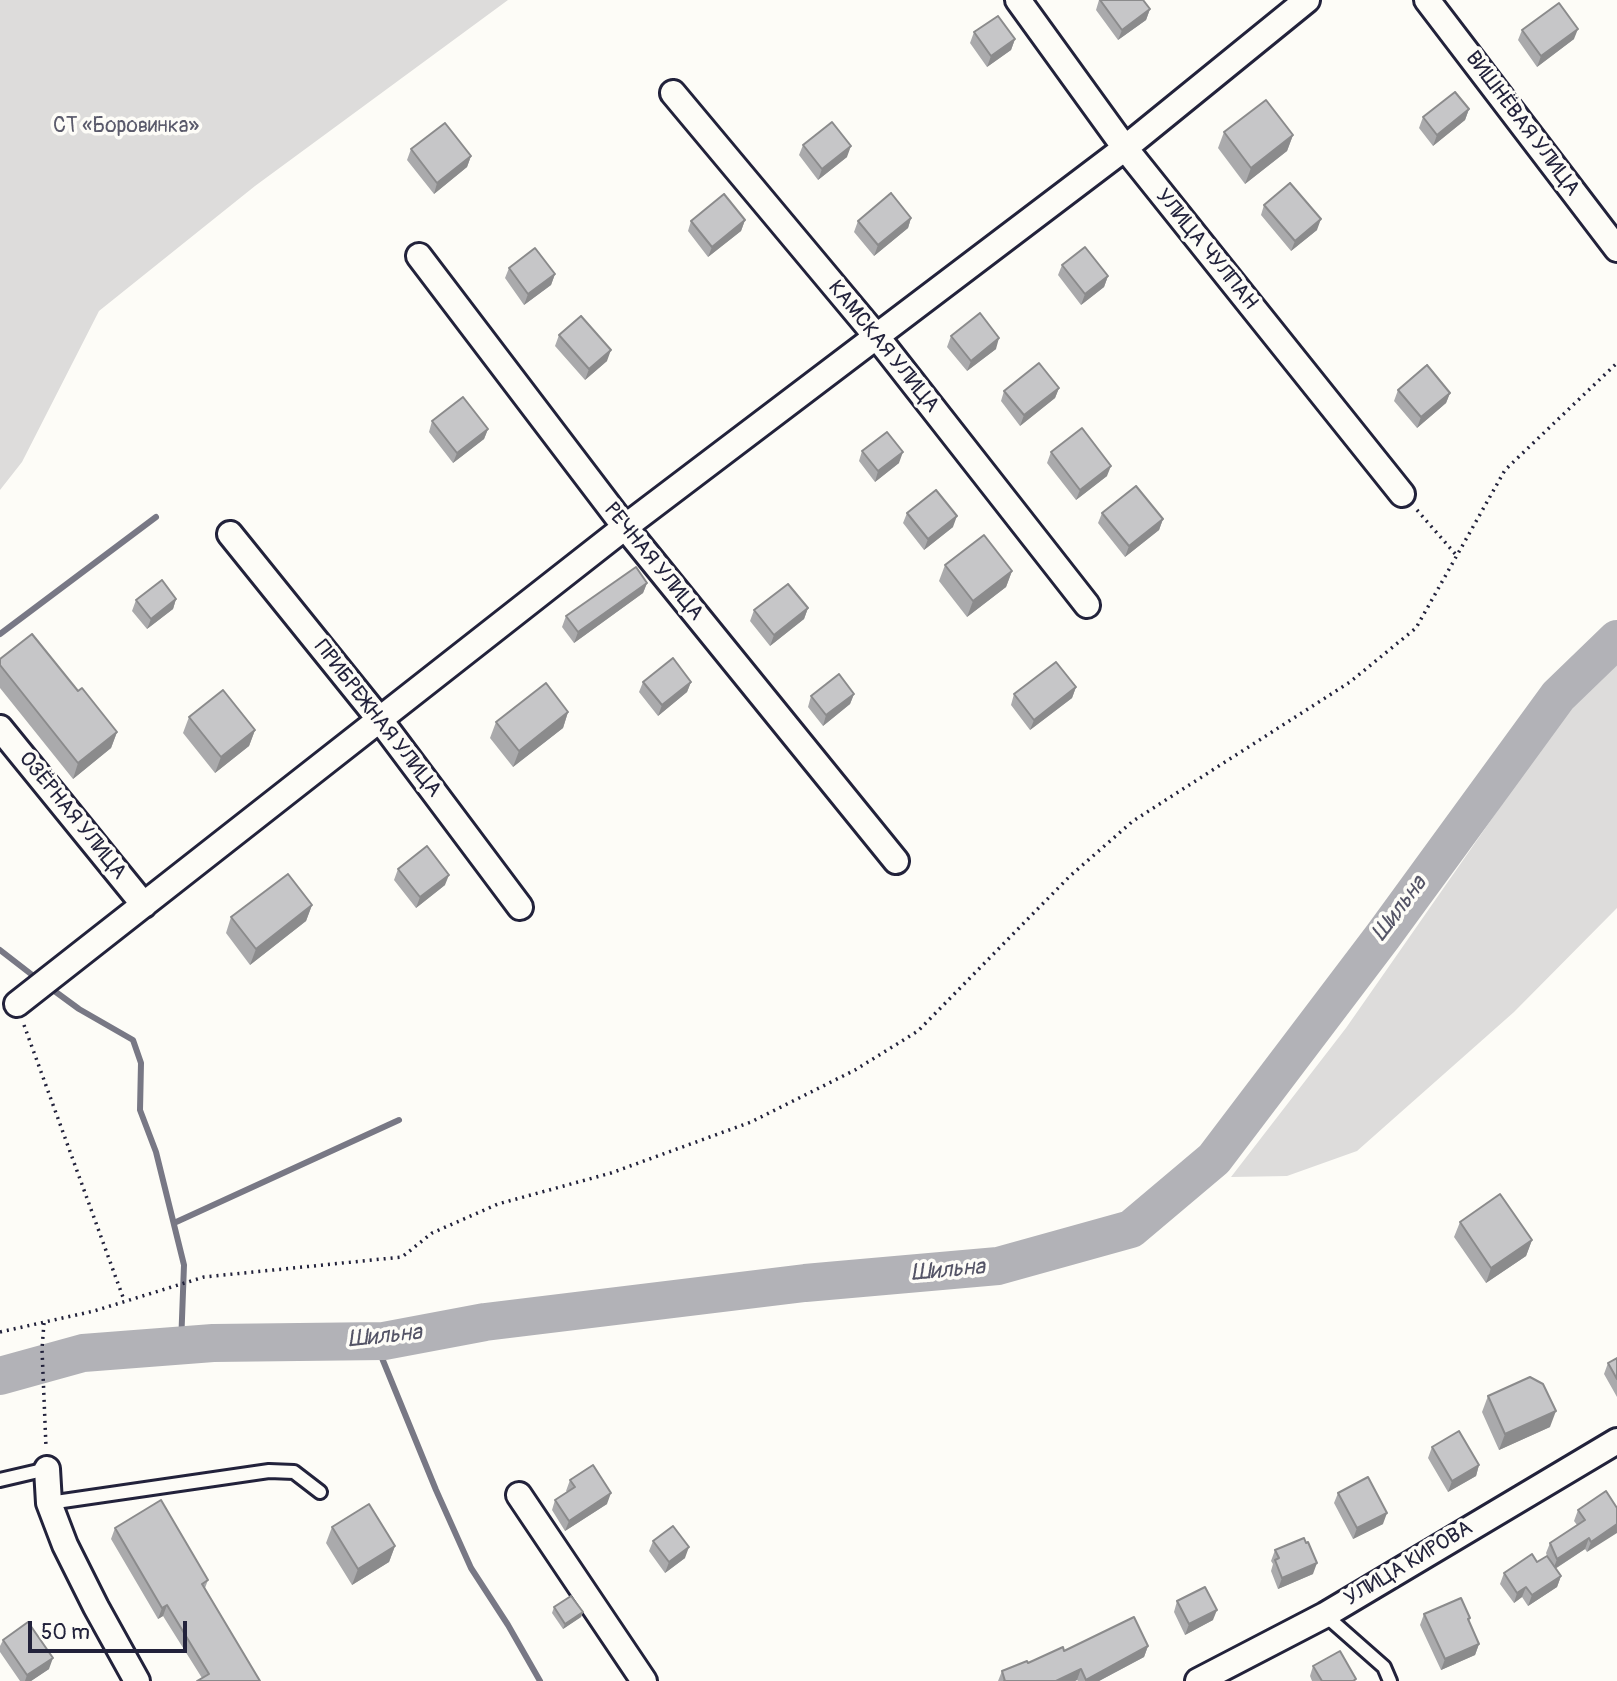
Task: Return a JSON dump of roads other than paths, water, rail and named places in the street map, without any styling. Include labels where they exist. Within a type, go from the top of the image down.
[{"type":"street","name":"УЛИЦА ЧУЛПАН","points":[[1018,0],[1125,148],[1402,494]]},
{"type":"street","points":[[17,1004],[625,527],[1125,148],[1307,0]]},
{"type":"street","name":"ВИШНЁВАЯ УЛИЦА","points":[[1427,0],[1617,248]]},
{"type":"street","name":"КАМСКАЯ УЛИЦА","points":[[673,93],[877,337],[1087,605]]},
{"type":"street","name":"РЕЧНАЯ УЛИЦА","points":[[419,256],[625,527],[895,861]]},
{"type":"street","name":"ПРИБРЕЖНАЯ УЛИЦА","points":[[230,534],[380,720],[520,906]]},
{"type":"street","name":"ОЗЁРНАЯ УЛИЦА","points":[[0,728],[144,905]]},
{"type":"street","name":"УЛИЦА КИРОВА","points":[[1198,1681],[1325,1615],[1617,1441]]},
{"type":"street","points":[[47,1469],[50,1503],[65,1545],[137,1681]]},
{"type":"street","points":[[519,1495],[644,1681]]},
{"type":"lane","points":[[0,1480],[47,1469]]},
{"type":"lane","points":[[50,1503],[269,1471],[294,1472],[320,1492]]},
{"type":"lane","points":[[1325,1615],[1384,1667],[1390,1681]]},
{"type":"waterway","points":[[0,634],[156,517]]},
{"type":"waterway","name":"Шильна","points":[[0,1376],[83,1353],[213,1343],[384,1341],[485,1322],[805,1283],[998,1266],[1131,1229],[1214,1159],[1383,936],[1558,696],[1617,639]]},
{"type":"waterway","points":[[0,950],[40,981]]},
{"type":"waterway","points":[[49,987],[79,1009],[133,1040],[141,1063],[140,1110],[156,1152],[184,1265],[181,1345]]},
{"type":"waterway","points":[[174,1223],[399,1120]]},
{"type":"waterway","points":[[375,1341],[471,1568],[540,1681]]},
{"type":"park label","name":"СТ «Боровинка»","points":[[126,127]]}]
